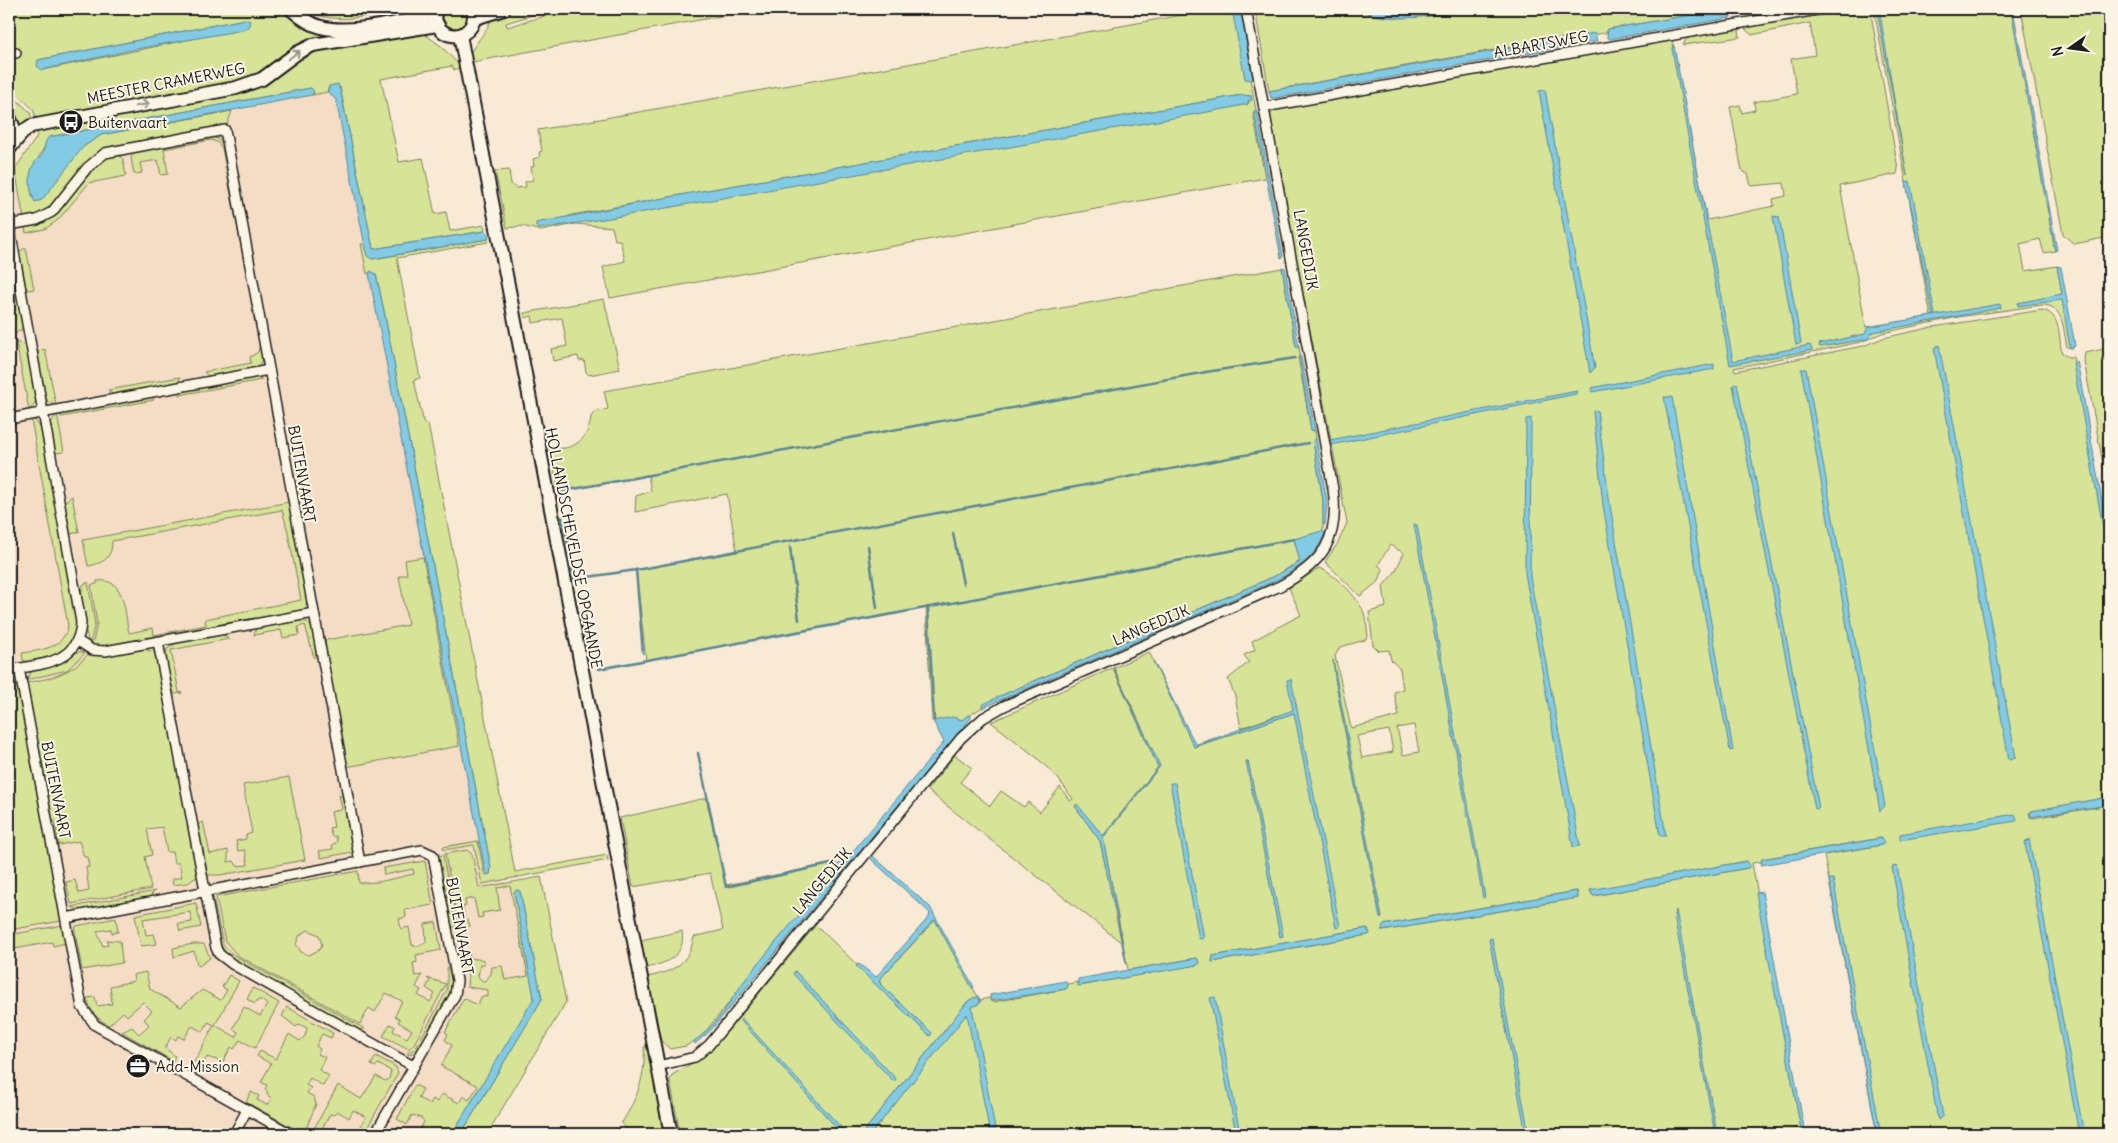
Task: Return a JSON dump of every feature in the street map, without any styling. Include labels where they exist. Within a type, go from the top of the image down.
[{"type":"street","points":[[291,9],[314,25],[338,30],[436,15],[444,33],[460,35],[469,30],[474,13],[504,9]]},
{"type":"street","name":"LANGEDIJK","points":[[658,1066],[694,1057],[709,1045],[961,738],[984,718],[1004,706],[1280,586],[1306,572],[1323,553],[1334,526],[1334,498],[1246,9]]},
{"type":"street","name":"ALBARTSWEG","points":[[1264,107],[1824,9]]},
{"type":"street","name":"MEESTER CRAMERWEG","points":[[12,145],[31,126],[252,83],[270,75],[302,49],[318,43],[436,15]]},
{"type":"street","name":"HOLLANDSCHEVELDSE OPGAANDE","points":[[460,35],[658,1066]]},
{"type":"street","points":[[9,117],[13,126],[12,145]]},
{"type":"street","name":"BUITENVAART","points":[[78,642],[81,628],[80,615],[9,225],[45,218],[52,212],[86,168],[105,153],[225,130],[360,862]]},
{"type":"street","points":[[9,418],[269,370]]},
{"type":"street","points":[[9,670],[52,662],[61,658],[78,642],[99,652],[314,613]]},
{"type":"street","points":[[158,642],[216,948],[225,960],[413,1066]]},
{"type":"street","name":"BUITENVAART","points":[[19,668],[82,1007],[88,1018],[95,1025],[291,1134]]},
{"type":"street","name":"BUITENVAART","points":[[66,918],[422,850],[433,855],[457,981],[456,995],[413,1066],[376,1134]]},
{"type":"street","points":[[658,1066],[671,1134]]},
{"type":"street","points":[[234,1134],[247,1110]]},
{"type":"shaded area","name":"Buitenvaart","points":[[336,87],[487,867],[518,892],[538,996],[456,1134],[9,1134],[9,193],[37,187],[51,142]]},
{"type":"green space","points":[[9,9],[286,9],[337,37],[285,59],[243,83],[36,119],[33,109],[16,93],[10,61],[18,57],[16,48],[9,48]],"holes":[[[240,20],[249,27],[43,70],[38,60]]]},
{"type":"green space","points":[[306,9],[404,9],[341,19],[317,15]]},
{"type":"green space","points":[[444,9],[465,9],[468,14],[466,23],[456,29],[448,27],[442,17]]},
{"type":"green space","points":[[515,9],[552,9],[506,23],[507,27],[569,9],[759,9],[467,63],[472,50],[487,27],[492,15]]},
{"type":"green space","points":[[1216,9],[1236,9],[1256,110],[1253,112],[1265,178],[610,298],[603,267],[625,261],[620,240],[615,240],[612,227],[575,224],[541,231],[522,226],[507,228],[495,171],[509,170],[511,184],[516,188],[526,187],[525,182],[533,180],[531,167],[534,166],[533,159],[540,157],[539,152],[542,151],[538,130]],"holes":[[[1242,95],[1251,96],[1248,104],[538,229],[572,215]]]},
{"type":"green space","points":[[1255,9],[1356,9],[1397,18],[1429,16],[1469,9],[1726,9],[1608,29],[1606,33],[1532,43],[1269,91]]},
{"type":"green space","points":[[1838,9],[1867,9],[1871,14],[1898,169],[1897,174],[1840,186],[1866,327],[1931,317],[1874,9],[2011,9],[2055,251],[2044,253],[2040,239],[2020,244],[2025,271],[2057,266],[2072,348],[2067,347],[2059,314],[2055,309],[2042,305],[1958,317],[1882,333],[1861,342],[1734,368],[1735,371],[1863,346],[1883,338],[1933,327],[2042,310],[2048,312],[2056,321],[2062,353],[2068,357],[2073,357],[2109,560],[2109,797],[2029,813],[2030,817],[2033,818],[2109,805],[2109,1134],[1877,1134],[1824,855],[1882,845],[1881,838],[1762,859],[1761,862],[1752,863],[1802,1134],[871,1134],[972,1007],[980,1003],[980,1000],[989,998],[993,1002],[1066,989],[1068,984],[1077,982],[1080,986],[1200,963],[1197,958],[1128,970],[1103,838],[1160,766],[1114,668],[1158,767],[1103,836],[1077,805],[1075,806],[1100,841],[1122,943],[927,790],[955,755],[972,768],[960,782],[990,806],[1001,791],[1024,807],[1028,802],[1040,812],[1060,787],[1070,801],[1073,799],[1057,777],[1036,757],[991,722],[1149,652],[1194,745],[1215,738],[1194,747],[1294,713],[1275,716],[1241,728],[1235,696],[1228,679],[1249,662],[1244,655],[1255,650],[1252,641],[1301,615],[1289,588],[1319,568],[1332,575],[1351,593],[1361,607],[1365,618],[1368,636],[1365,640],[1340,647],[1335,656],[1351,728],[1399,716],[1394,692],[1403,689],[1400,669],[1391,660],[1389,650],[1379,651],[1373,645],[1369,612],[1386,607],[1383,586],[1395,572],[1404,553],[1390,545],[1378,565],[1383,569],[1379,581],[1360,596],[1325,562],[1338,543],[1347,523],[1269,116],[1276,109],[1672,38],[1707,220],[1774,206],[1773,199],[1786,196],[1784,183],[1751,186],[1748,174],[1742,171],[1730,107],[1740,105],[1742,113],[1755,110],[1754,102],[1797,94],[1791,59],[1815,55],[1810,23],[1752,35],[1745,29],[1745,26]],"holes":[[[1335,678],[1382,918],[1380,918]],[[1414,725],[1419,752],[1403,755],[1397,728]],[[1389,730],[1393,752],[1362,758],[1357,736]],[[1247,761],[1248,761],[1282,936],[1280,936]],[[1747,861],[1750,866],[1748,868],[1593,896],[1590,891]],[[1577,891],[1578,898],[1382,931],[1383,925]],[[1367,928],[1370,933],[1368,935],[1212,962],[1213,956]]]},
{"type":"green space","points":[[2021,9],[2109,9],[2109,139],[2105,140],[2109,162],[2109,237],[2074,244],[2063,234]]},
{"type":"green space","points":[[1735,27],[1739,30],[1740,37],[1683,45],[1689,35]]},
{"type":"green space","points":[[423,33],[441,46],[461,67],[454,70],[452,66],[381,79],[399,162],[423,158],[435,214],[446,212],[450,231],[484,225],[485,231],[373,249],[340,87],[328,88],[328,92],[312,95],[314,94],[311,88],[49,137],[32,173],[31,189],[33,199],[83,147],[101,135],[232,111],[227,125],[113,146],[99,152],[88,161],[51,206],[39,214],[24,219],[15,169],[36,138],[38,130],[237,91],[309,50]]},
{"type":"green space","points":[[9,85],[15,98],[30,112],[32,120],[18,132],[9,113]]},
{"type":"green space","points":[[209,136],[218,139],[223,145],[245,266],[222,148],[217,142],[211,140],[164,149],[168,174],[161,175],[158,160],[140,163],[142,173],[134,174],[131,158],[133,152]]},
{"type":"green space","points":[[118,154],[123,159],[126,176],[89,183],[58,220],[45,229],[26,233],[25,227],[50,219],[103,158]]},
{"type":"green space","points":[[488,239],[488,242],[397,258],[420,378],[414,380],[424,424],[428,424],[515,872],[607,855],[608,860],[482,884],[474,845],[444,850],[443,847],[478,841],[484,873],[490,874],[491,868],[384,311],[376,274],[370,272],[367,274],[361,244],[364,244],[365,250],[373,259]]},
{"type":"green space","points":[[26,248],[34,289],[29,290],[24,286],[18,252]]},
{"type":"green space","points":[[1282,268],[1296,347],[1299,348],[1300,355],[1298,357],[1311,430],[1315,431],[1316,440],[1313,441],[1323,500],[1323,532],[1294,539],[1300,561],[1275,576],[1000,696],[962,720],[956,718],[932,721],[926,608],[646,660],[636,570],[737,552],[727,494],[635,512],[636,496],[651,491],[648,476],[559,492],[549,447],[565,448],[572,446],[583,437],[590,424],[591,416],[595,412],[608,409],[604,391]]},
{"type":"green space","points":[[9,273],[14,301],[18,300],[23,328],[15,334],[9,302]]},
{"type":"green space","points":[[604,299],[620,369],[589,375],[586,372],[584,360],[579,361],[578,356],[553,361],[551,349],[567,346],[562,318],[533,323],[532,316],[525,318],[524,313]]},
{"type":"green space","points":[[16,342],[26,346],[36,398],[35,404],[29,410]]},
{"type":"green space","points":[[260,344],[262,360],[257,368],[209,377],[204,372],[251,363],[250,357],[258,352]]},
{"type":"green space","points":[[2109,348],[2109,497],[2084,361],[2085,353]]},
{"type":"green space","points":[[45,349],[56,405],[48,402],[45,396],[37,356],[39,351]]},
{"type":"green space","points":[[180,377],[178,383],[113,395],[108,390]]},
{"type":"green space","points":[[258,377],[262,380],[179,395],[179,392]]},
{"type":"green space","points":[[152,396],[154,400],[61,417],[60,413]]},
{"type":"green space","points":[[57,414],[64,452],[55,453],[50,424]]},
{"type":"green space","points":[[31,419],[36,421],[41,429],[77,622],[72,641],[61,652],[46,658],[27,662],[23,660],[22,653],[44,649],[56,644],[65,634],[68,626]]},
{"type":"green space","points":[[72,496],[79,532],[70,534],[64,502]]},
{"type":"green space","points":[[289,502],[307,598],[306,606],[301,611],[104,648],[92,646],[97,624],[91,585],[97,584],[97,581],[106,581],[114,584],[119,590],[129,633],[153,628],[154,635],[206,625],[205,619],[301,600],[282,510],[112,541],[109,556],[99,563],[88,566],[83,540]]},
{"type":"green space","points":[[423,557],[459,746],[346,767],[323,643],[326,640],[408,625],[399,576],[407,574],[405,560]]},
{"type":"green space","points":[[88,582],[95,624],[90,644],[82,605],[83,585]]},
{"type":"green space","points":[[300,620],[309,624],[314,632],[317,653],[314,658],[305,625],[298,627],[299,635],[283,638],[281,630],[254,635],[256,628]]},
{"type":"green space","points":[[222,634],[229,639],[171,650],[179,692],[182,693],[174,694],[165,658],[167,649],[176,643]]},
{"type":"green space","points":[[144,649],[154,652],[157,658],[198,876],[188,883],[173,885],[172,879],[182,877],[179,863],[174,863],[172,852],[167,852],[162,827],[147,829],[152,855],[145,857],[151,889],[71,904],[66,882],[75,880],[79,893],[89,891],[86,867],[89,867],[87,857],[84,857],[79,841],[59,845],[55,821],[52,821],[26,683],[60,674],[75,666],[89,653],[103,656]]},
{"type":"green space","points":[[78,652],[86,652],[67,670],[26,680],[32,671],[56,665]]},
{"type":"green space","points":[[18,684],[62,921],[9,930],[9,686]]},
{"type":"green space","points":[[289,777],[305,860],[220,875],[206,875],[197,828],[203,821],[210,854],[228,850],[228,862],[234,861],[237,866],[248,865],[245,850],[238,851],[236,841],[246,839],[246,835],[252,833],[243,785]]},
{"type":"green space","points":[[339,795],[344,798],[353,852],[321,858],[319,851],[333,849],[332,845],[337,842],[336,836],[332,837],[329,828],[334,827],[331,812],[342,809]]},
{"type":"green space","points":[[706,798],[726,885],[835,863],[836,871],[701,1037],[686,1046],[670,1049],[661,1041],[648,977],[673,969],[679,965],[688,954],[694,937],[723,930],[710,873],[633,887],[620,818]]},
{"type":"green space","points":[[467,850],[472,854],[479,888],[541,877],[566,1002],[487,1134],[461,1134],[542,999],[520,892],[517,890],[514,892],[534,994],[533,1001],[452,1134],[417,1134],[424,1122],[421,1118],[412,1115],[407,1125],[397,1119],[415,1085],[423,1089],[418,1098],[430,1104],[433,1099],[437,1102],[442,1094],[459,1103],[463,1096],[469,1100],[478,1086],[441,1066],[452,1045],[445,1040],[448,1034],[445,1032],[464,998],[477,1005],[482,996],[488,997],[488,990],[467,987],[468,976],[464,955],[469,953],[470,958],[484,960],[484,965],[480,965],[478,977],[483,981],[491,974],[492,967],[502,966],[505,980],[528,976],[510,886],[497,888],[500,910],[482,913],[483,917],[478,918],[474,898],[465,900],[466,906],[463,907],[465,921],[468,920],[470,926],[459,929],[445,854]]},
{"type":"green space","points":[[443,855],[456,929],[452,926],[438,856]]},
{"type":"green space","points":[[425,861],[433,905],[405,910],[406,917],[399,919],[401,929],[409,927],[412,945],[417,946],[426,942],[425,924],[436,922],[441,950],[416,955],[417,962],[413,963],[415,976],[422,975],[416,987],[421,990],[418,995],[430,1002],[435,994],[426,988],[430,981],[427,978],[446,984],[414,1044],[409,1049],[383,1036],[390,1024],[395,1027],[393,1031],[407,1038],[412,1030],[398,1022],[400,1019],[395,1016],[402,1001],[386,993],[375,1012],[369,1008],[360,1024],[237,955],[225,941],[216,897],[358,871],[359,883],[378,882],[414,874],[413,869],[384,875],[383,868]],"holes":[[[308,930],[319,935],[322,945],[319,950],[309,955],[301,952],[296,944],[300,935]]]},
{"type":"green space","points":[[155,891],[149,897],[79,910],[72,907]]},
{"type":"green space","points":[[213,897],[223,944],[232,954],[365,1029],[359,1030],[227,955],[220,944],[215,927],[212,910]]},
{"type":"green space","points":[[196,903],[201,927],[180,931],[178,924],[192,922],[190,912],[143,919],[146,935],[154,934],[157,944],[141,946],[135,915]]},
{"type":"green space","points":[[116,918],[118,932],[112,933],[111,929],[97,931],[103,946],[108,945],[107,940],[120,941],[122,963],[82,970],[75,931],[76,926]]},
{"type":"green space","points":[[935,920],[978,997],[968,1001],[862,1134],[680,1134],[670,1080],[672,1075],[705,1056],[816,925],[930,1036],[881,985],[879,980]]},
{"type":"green space","points":[[63,925],[66,943],[53,946],[52,942],[9,950],[9,935]]},
{"type":"green space","points":[[682,931],[681,947],[678,952],[668,961],[646,968],[641,940]]},
{"type":"green space","points":[[204,944],[210,958],[199,966],[197,965],[194,951],[174,957],[173,948]]},
{"type":"green space","points":[[447,967],[451,969],[452,980],[447,1001],[418,1051],[408,1055],[408,1052],[415,1049],[447,990]]},
{"type":"green space","points":[[146,972],[150,989],[181,1007],[202,990],[221,1000],[227,990],[222,987],[229,975],[239,981],[215,1025],[236,1037],[238,1032],[233,1029],[244,1007],[260,1016],[267,1005],[262,1000],[258,1000],[255,1004],[247,999],[253,988],[279,1003],[255,1048],[240,1040],[234,1049],[231,1047],[223,1062],[207,1057],[197,1074],[190,1070],[214,1025],[208,1022],[203,1032],[192,1026],[184,1039],[178,1036],[176,1040],[171,1037],[165,1048],[175,1056],[173,1061],[122,1032],[132,1027],[139,1034],[149,1025],[144,1019],[152,1011],[143,1002],[127,1016],[123,1012],[109,1025],[98,1018],[90,1007],[87,998],[95,997],[97,1006],[112,1004],[110,986],[134,981],[133,975]]},
{"type":"green space","points":[[287,1007],[333,1033],[331,1038],[322,1034],[316,1046],[320,1049],[318,1054],[325,1057],[319,1070],[329,1076],[323,1086],[310,1078],[306,1085],[311,1088],[307,1093],[314,1097],[316,1104],[304,1134],[246,1102],[251,1092],[259,1096],[257,1100],[267,1105],[272,1098],[267,1095],[268,1092],[265,1090],[267,1085],[261,1082],[271,1064],[257,1056],[260,1051],[276,1059],[289,1034],[300,1041],[305,1036],[307,1028],[299,1024],[296,1027],[282,1016]]},
{"type":"green space","points":[[648,1046],[664,1125],[661,1134],[634,1134],[621,1124],[636,1096],[644,1068],[644,1047]]},
{"type":"green space","points":[[376,1056],[396,1067],[398,1073],[365,1132],[361,1126],[366,1117],[353,1110],[349,1118],[337,1111],[334,1115],[330,1114],[322,1129],[331,1134],[311,1134],[338,1085],[361,1099],[376,1076],[385,1081],[389,1079],[391,1071],[378,1064],[375,1067],[371,1065]]},
{"type":"water","points":[[1232,9],[1241,9],[1254,77],[1250,80],[1245,79]]},
{"type":"water","points":[[1356,9],[1469,9],[1412,18],[1398,18],[1370,14]]},
{"type":"water","points":[[1726,9],[1732,10],[1730,18],[1610,39],[1607,37],[1608,29]]},
{"type":"water","points":[[1901,9],[1880,14],[1907,176],[1877,10]]},
{"type":"water","points":[[2011,9],[2013,9],[2057,250],[2055,251]]},
{"type":"water","points":[[245,19],[250,21],[249,27],[243,30],[136,49],[42,70],[37,66],[38,60]]},
{"type":"water","points":[[1595,33],[1597,41],[1274,98],[1271,98],[1269,91]]},
{"type":"water","points":[[1674,46],[1733,361],[1810,345],[1812,350],[1730,365],[1672,49]]},
{"type":"water","points":[[338,84],[373,249],[485,231],[489,235],[488,239],[372,259],[367,256],[336,100],[328,92],[329,86]]},
{"type":"water","points":[[311,88],[314,91],[312,95],[101,135],[83,147],[42,200],[35,202],[31,188],[30,173],[42,155],[45,143],[49,137]]},
{"type":"water","points":[[1545,90],[1595,368],[1590,373],[1539,91]]},
{"type":"water","points":[[1242,95],[1251,96],[1252,100],[1248,101],[1248,104],[1230,108],[610,218],[538,229],[536,227],[536,223],[669,197]]},
{"type":"water","points":[[1254,111],[1257,111],[1283,257],[1281,258]]},
{"type":"water","points":[[1910,181],[1935,315],[1933,316],[1906,182]]},
{"type":"water","points":[[1773,216],[1779,217],[1801,343],[1796,345]]},
{"type":"water","points":[[2057,266],[2061,267],[2075,346],[2070,348],[2062,300],[2018,306],[2018,303],[2062,294]]},
{"type":"water","points":[[1282,267],[1285,268],[1299,348],[1296,347]]},
{"type":"water","points":[[371,271],[376,274],[384,311],[491,868],[490,874],[486,875],[369,274]]},
{"type":"water","points":[[2000,304],[2001,308],[1873,332],[1868,339],[1820,347],[1819,344],[1865,334],[1868,327]]},
{"type":"water","points":[[1939,345],[2016,758],[2009,760],[1934,348]]},
{"type":"water","points":[[1299,356],[1301,357],[1315,431],[1311,430]]},
{"type":"water","points":[[2077,361],[2109,541],[2109,560],[2073,363]]},
{"type":"water","points":[[1714,364],[1714,369],[1592,392],[1591,388]]},
{"type":"water","points":[[1801,369],[1806,369],[1885,806],[1880,811]]},
{"type":"water","points":[[1737,383],[1819,808],[1815,809],[1733,385]]},
{"type":"water","points":[[1577,391],[1576,394],[1331,445],[1330,440]]},
{"type":"water","points":[[1664,397],[1672,397],[1733,750],[1730,751]]},
{"type":"water","points":[[1597,410],[1610,505],[1666,836],[1660,836],[1603,505],[1593,411]]},
{"type":"water","points":[[1531,418],[1530,577],[1580,846],[1573,847],[1525,573],[1526,419]]},
{"type":"water","points":[[1316,439],[1327,502],[1325,525],[1323,524],[1323,500],[1313,441]]},
{"type":"water","points":[[1414,524],[1417,525],[1485,897],[1483,898]]},
{"type":"water","points":[[1322,531],[1325,533],[1317,549],[1306,561],[1277,580],[982,708],[982,705],[1000,696],[1275,576],[1300,562],[1294,539]]},
{"type":"water","points":[[1333,660],[1382,918],[1380,918]]},
{"type":"water","points":[[1153,661],[1196,745],[1293,710],[1287,680],[1291,679],[1340,927],[1336,928],[1294,713],[1194,747]]},
{"type":"water","points":[[1113,668],[1160,766],[1103,838],[1126,963],[1100,841],[1075,806],[1077,804],[1103,836],[1158,767]]},
{"type":"water","points":[[971,715],[971,718],[711,1030],[695,1044],[694,1041],[716,1021],[756,966],[836,871],[835,865],[843,863],[944,742],[933,721],[952,717],[962,720]]},
{"type":"water","points":[[1246,761],[1248,761],[1283,936],[1280,937]]},
{"type":"water","points":[[1170,783],[1175,783],[1204,938],[1199,939]]},
{"type":"water","points":[[2109,797],[2109,805],[2030,817],[2031,811]]},
{"type":"water","points":[[2015,814],[2016,821],[1900,840],[1900,834]]},
{"type":"water","points":[[1882,838],[1884,843],[1882,845],[1761,865],[1762,859]]},
{"type":"water","points":[[2029,839],[2084,1134],[2079,1134],[2025,843]]},
{"type":"water","points":[[873,856],[930,907],[974,987],[972,988],[935,920],[933,921],[879,980],[881,985],[932,1033],[930,1036],[856,966],[859,964],[876,977],[929,917],[930,913],[871,859]]},
{"type":"water","points":[[1747,861],[1750,866],[1748,868],[1593,896],[1590,890]]},
{"type":"water","points":[[1897,866],[1943,1116],[1938,1120],[1892,867]]},
{"type":"water","points":[[1829,879],[1833,879],[1881,1134],[1877,1134]]},
{"type":"water","points":[[520,891],[542,999],[461,1134],[452,1134],[534,998],[514,892]]},
{"type":"water","points":[[1577,891],[1578,898],[1382,931],[1383,925]]},
{"type":"water","points":[[1762,892],[1805,1134],[1802,1134],[1756,893]]},
{"type":"water","points":[[1676,910],[1717,1134],[1715,1134],[1674,915]]},
{"type":"water","points":[[1367,928],[1370,934],[1368,935],[1212,962],[1213,956]]},
{"type":"water","points":[[1492,938],[1529,1134],[1526,1134],[1489,939]]},
{"type":"water","points":[[1197,958],[1200,963],[1198,965],[1078,986],[1078,979]]},
{"type":"water","points":[[795,971],[896,1079],[894,1082],[793,974]]},
{"type":"water","points":[[1066,981],[1068,987],[1066,989],[990,1001],[990,995]]},
{"type":"water","points":[[979,997],[980,1003],[972,1007],[996,1134],[990,1134],[967,1014],[871,1134],[862,1134],[968,1001]]},
{"type":"water","points":[[1215,997],[1240,1134],[1236,1134],[1210,998]]},
{"type":"water","points":[[742,1019],[847,1134],[842,1134],[740,1020]]},
{"type":"waterway","points":[[563,491],[1206,372],[1295,358]]},
{"type":"waterway","points":[[643,653],[636,570],[1308,443]]},
{"type":"waterway","points":[[562,517],[571,558]]},
{"type":"waterway","points":[[953,533],[963,584]]},
{"type":"waterway","points":[[599,669],[1294,539]]},
{"type":"waterway","points":[[868,546],[877,608]]},
{"type":"waterway","points":[[790,547],[799,620]]},
{"type":"waterway","points":[[572,568],[574,579],[636,570]]},
{"type":"waterway","points":[[928,607],[934,720]]},
{"type":"waterway","points":[[698,753],[726,887],[835,863]]},
{"type":"place","name":"Buitenvaart","points":[[71,122]]},
{"type":"place","name":"Add-Mission","points":[[138,1066]]}]
